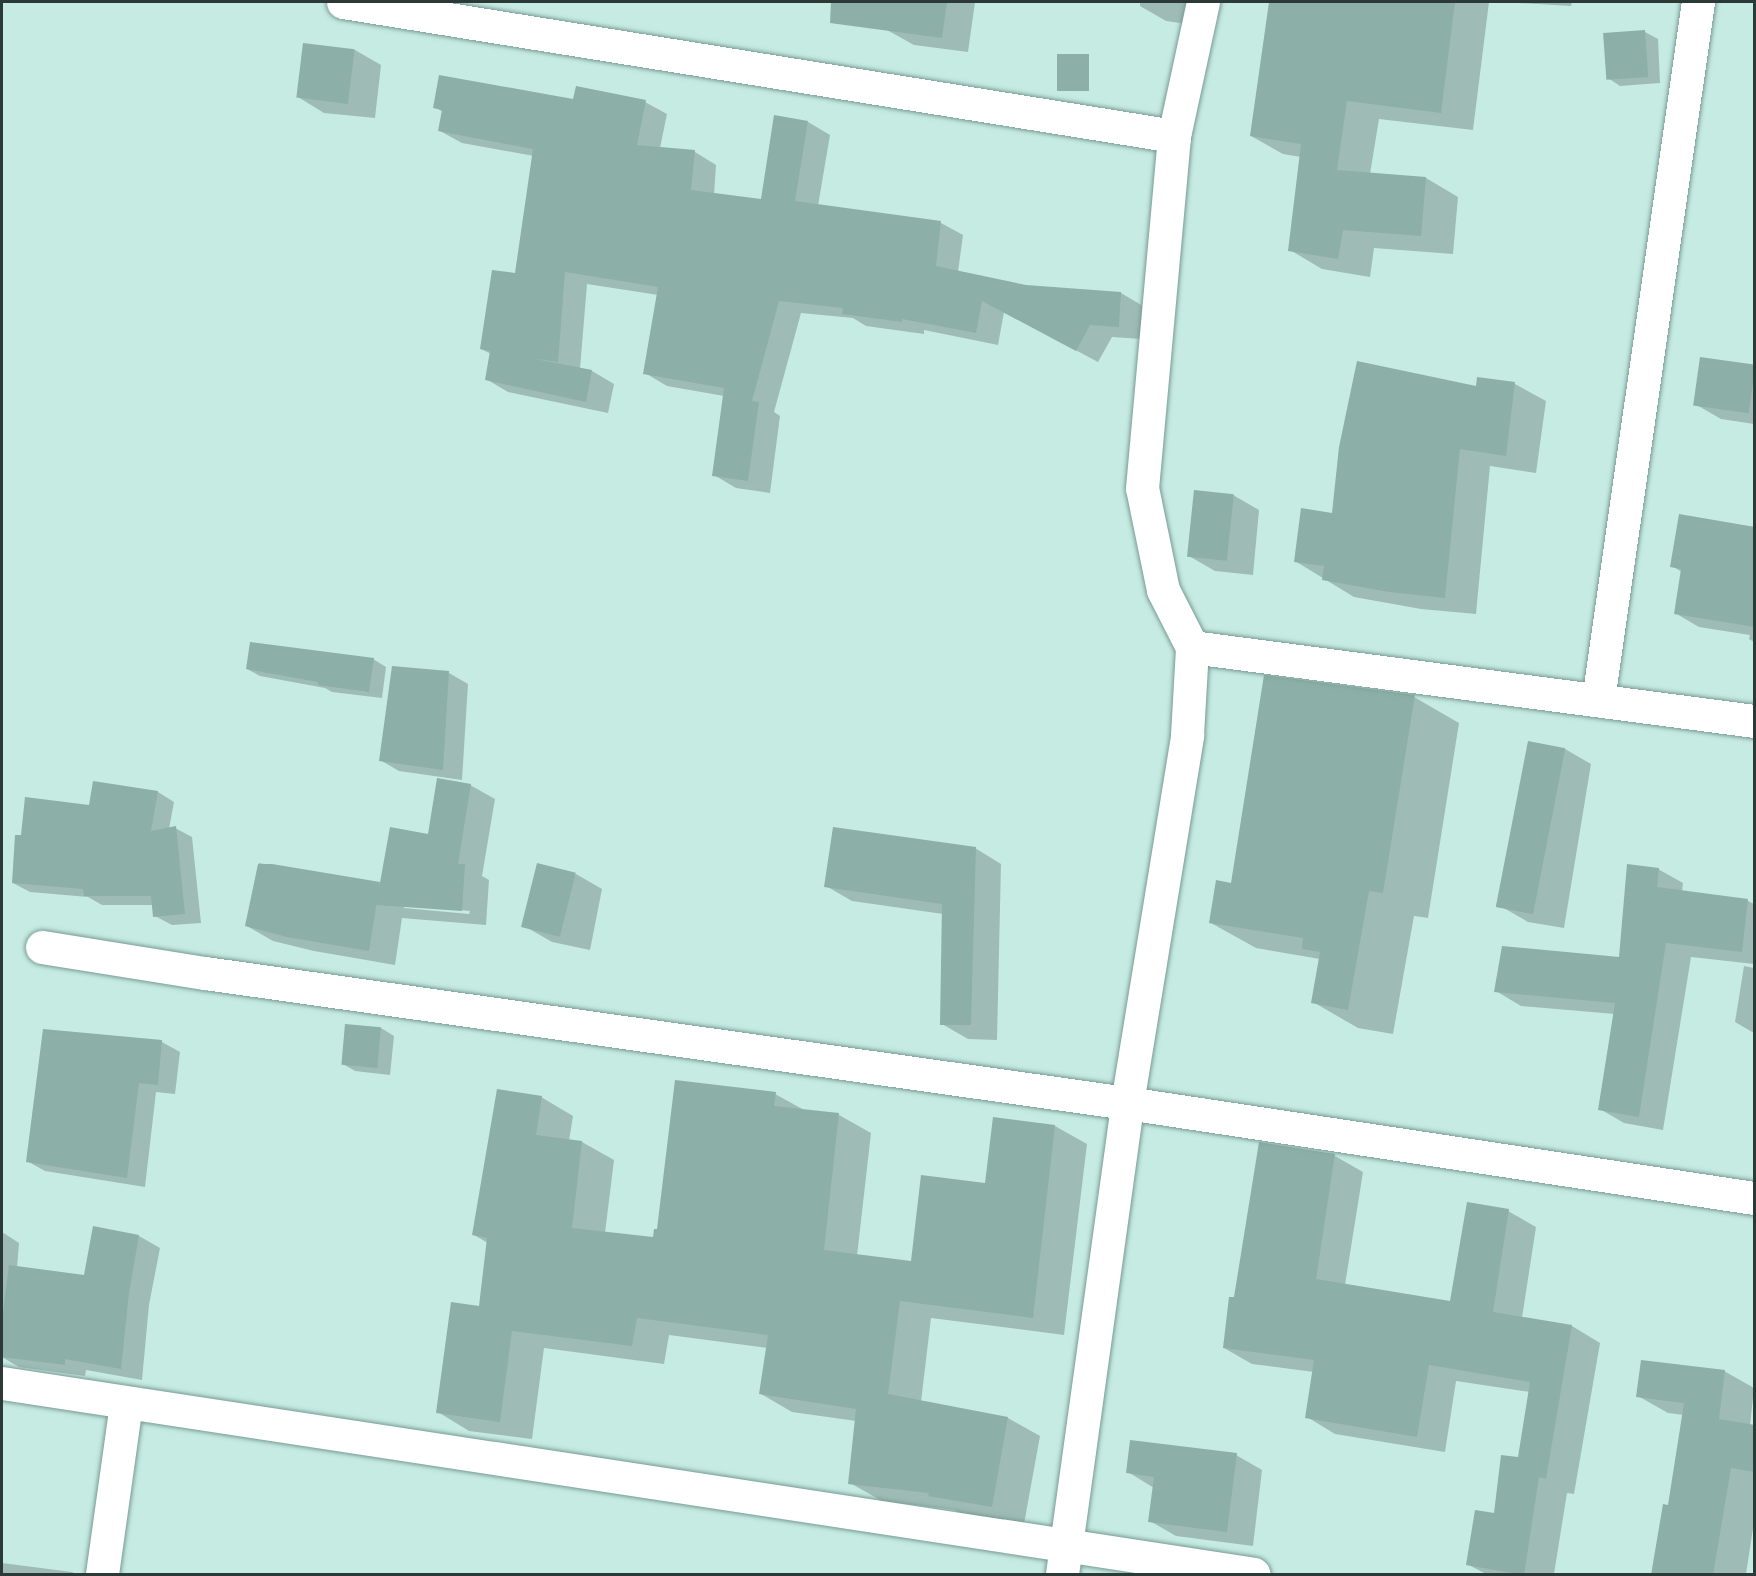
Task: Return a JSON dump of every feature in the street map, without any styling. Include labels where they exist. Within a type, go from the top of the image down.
[{"type":"street","points":[[343,2],[1174,136]]},
{"type":"street","points":[[1065,1561],[1127,1103],[1187,735],[1192,647],[1163,590],[1142,488],[1174,136],[1203,2]]},
{"type":"street","points":[[1598,700],[1698,2]]},
{"type":"street","points":[[1192,647],[1755,721]]},
{"type":"street","points":[[42,947],[205,973],[1127,1103],[1755,1198]]},
{"type":"street","points":[[2,1383],[1065,1561],[1254,1575]]},
{"type":"street","points":[[102,1575],[126,1403]]},
{"type":"building","points":[[831,2],[947,2],[942,38],[830,23]]},
{"type":"building","points":[[1269,2],[1455,2],[1441,113],[1347,101],[1337,170],[1426,177],[1421,236],[1343,230],[1338,259],[1288,251],[1301,144],[1250,136]]},
{"type":"building","points":[[1645,30],[1648,77],[1606,80],[1603,33]]},
{"type":"building","points":[[303,43],[355,49],[348,104],[296,98]]},
{"type":"building","points":[[1057,54],[1089,54],[1089,91],[1057,91]]},
{"type":"building","points":[[439,75],[573,99],[576,86],[646,100],[637,145],[695,150],[691,190],[761,199],[774,115],[808,121],[795,201],[941,221],[936,266],[1026,285],[1121,292],[1119,327],[1090,325],[1076,351],[982,301],[976,333],[902,319],[902,322],[842,314],[843,308],[779,301],[752,401],[759,402],[748,481],[712,476],[724,388],[643,374],[658,287],[565,272],[558,362],[530,358],[592,370],[586,402],[485,380],[490,351],[480,349],[492,270],[515,273],[533,149],[438,131],[442,110],[433,108]]},
{"type":"building","points":[[1700,357],[1754,365],[1749,413],[1693,406]]},
{"type":"building","points":[[1357,361],[1476,386],[1477,377],[1515,382],[1506,456],[1460,449],[1445,598],[1389,592],[1322,580],[1324,566],[1294,562],[1301,508],[1332,513],[1339,447]]},
{"type":"building","points":[[1194,490],[1234,494],[1227,561],[1187,557]]},
{"type":"building","points":[[1679,514],[1755,527],[1755,627],[1674,614],[1681,569],[1670,567]]},
{"type":"building","points":[[250,642],[374,658],[369,692],[318,685],[318,682],[246,669]]},
{"type":"building","points":[[392,666],[449,671],[443,770],[379,761]]},
{"type":"building","points":[[1264,675],[1415,695],[1383,893],[1369,891],[1348,1010],[1311,1003],[1320,952],[1302,949],[1303,938],[1209,923],[1216,880],[1231,883]]},
{"type":"building","points":[[1528,741],[1565,748],[1533,914],[1496,907]]},
{"type":"building","points":[[437,778],[471,784],[458,864],[465,864],[462,911],[376,905],[390,827],[428,834]]},
{"type":"building","points":[[93,781],[158,791],[151,831],[176,826],[185,914],[153,917],[151,896],[84,896],[83,889],[12,883],[15,835],[21,835],[25,797],[89,805]]},
{"type":"building","points":[[833,827],[976,847],[971,1025],[940,1025],[942,904],[824,887]]},
{"type":"building","points":[[537,863],[576,873],[560,937],[521,927]]},
{"type":"building","points":[[258,864],[272,864],[380,882],[369,951],[287,937],[245,926]]},
{"type":"building","points":[[1627,864],[1659,868],[1657,887],[1748,899],[1742,952],[1666,943],[1639,1117],[1598,1110],[1615,1003],[1494,992],[1502,946],[1619,957]]},
{"type":"building","points":[[345,1024],[381,1027],[377,1068],[341,1065]]},
{"type":"building","points":[[43,1029],[162,1040],[158,1085],[139,1083],[127,1178],[26,1162]]},
{"type":"building","points":[[675,1080],[776,1092],[774,1106],[839,1113],[824,1250],[911,1261],[921,1175],[985,1183],[993,1117],[1055,1125],[1033,1318],[900,1301],[888,1394],[1008,1417],[992,1507],[928,1496],[929,1493],[848,1484],[856,1409],[759,1394],[768,1335],[637,1318],[632,1346],[512,1331],[500,1422],[436,1413],[451,1302],[479,1306],[487,1238],[472,1235],[497,1089],[542,1096],[536,1135],[582,1141],[572,1228],[653,1237],[654,1229],[657,1229]]},
{"type":"building","points":[[1259,1142],[1335,1154],[1316,1279],[1450,1301],[1467,1202],[1509,1209],[1493,1312],[1572,1325],[1546,1479],[1539,1477],[1524,1575],[1466,1565],[1475,1510],[1494,1513],[1501,1455],[1518,1457],[1530,1382],[1429,1365],[1417,1437],[1305,1418],[1314,1360],[1223,1348],[1229,1297],[1234,1297]]},
{"type":"building","points":[[93,1226],[139,1235],[129,1293],[121,1369],[65,1359],[65,1365],[2,1357],[2,1320],[9,1265],[84,1275]]},
{"type":"building","points":[[1641,1360],[1725,1370],[1719,1419],[1755,1425],[1755,1472],[1731,1468],[1713,1575],[1651,1575],[1663,1504],[1668,1505],[1684,1403],[1636,1397]]},
{"type":"building","points":[[1130,1440],[1237,1453],[1227,1532],[1148,1522],[1154,1477],[1126,1473]]}]
